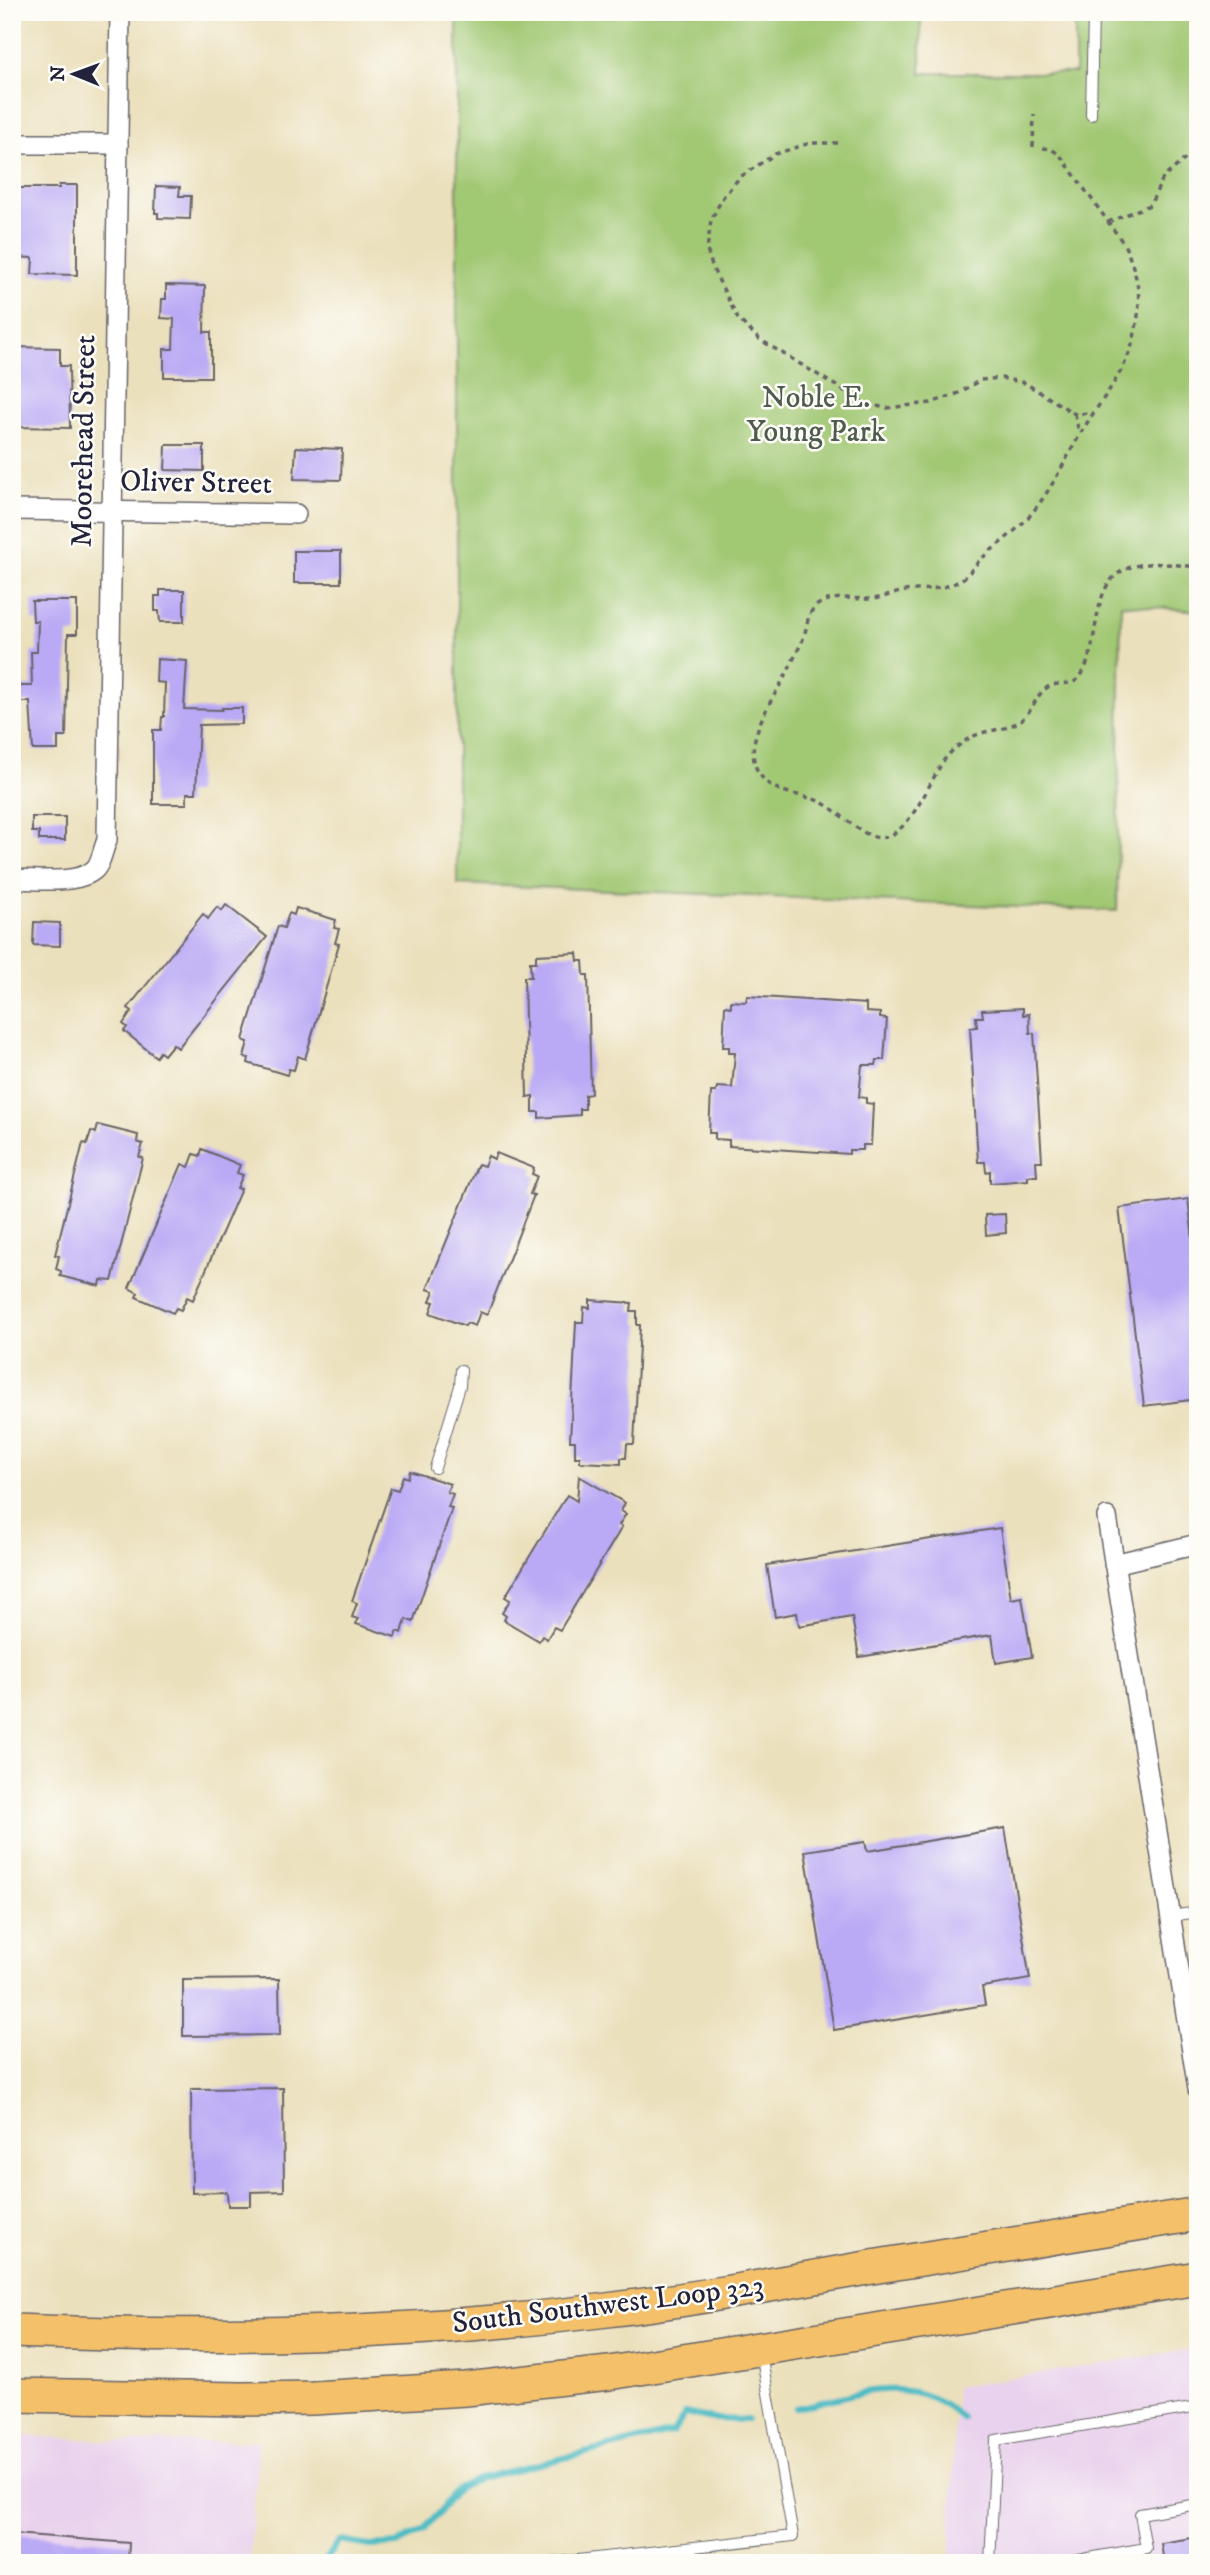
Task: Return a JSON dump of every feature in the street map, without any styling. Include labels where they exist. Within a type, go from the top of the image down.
[{"type":"highway","name":"South Southwest Loop 323","points":[[12,2331],[136,2336],[290,2335],[538,2318],[670,2301],[1198,2214]]},
{"type":"highway","name":"South Southwest Loop 323","points":[[12,2395],[241,2399],[466,2389],[609,2373],[1198,2278]]},
{"type":"street","name":"Moorehead Street","points":[[12,879],[55,880],[82,877],[96,869],[107,840],[120,12]]},
{"type":"street","points":[[12,144],[118,144]]},
{"type":"street","name":"Oliver Street","points":[[12,510],[296,514]]},
{"type":"street","points":[[1107,1517],[1171,1916],[1194,2036],[1198,2089]]},
{"type":"street","points":[[1114,1564],[1198,1544]]},
{"type":"lane","points":[[1091,114],[1093,12]]},
{"type":"lane","points":[[435,1468],[460,1386],[461,1370]]},
{"type":"lane","points":[[1171,1916],[1198,1912]]},
{"type":"lane","points":[[551,2563],[793,2536],[761,2349]]},
{"type":"lane","points":[[990,2563],[996,2440],[1198,2407]]},
{"type":"lane","points":[[1060,2563],[1146,2548],[1140,2514],[1198,2504]]},
{"type":"path","points":[[1033,147],[1034,114]]},
{"type":"path","points":[[838,143],[810,143],[775,154],[740,177],[723,197],[711,220],[707,250],[713,269],[738,319],[759,339],[866,404],[887,408],[931,403],[959,393],[980,380],[1001,378],[1025,383],[1075,414],[1093,413]]},
{"type":"path","points":[[1043,148],[1051,149],[1060,155],[1124,244],[1138,277],[1138,316],[1127,356],[1051,487],[1013,534],[978,562],[969,574],[956,583],[874,599],[833,598],[820,603],[810,612],[804,638],[782,684],[760,721],[754,757],[759,772],[769,784],[826,805],[863,832],[876,838],[885,838],[914,814],[946,758],[959,746],[974,735],[1003,730],[1021,722],[1032,710],[1044,689],[1056,684],[1071,684],[1079,677],[1089,656],[1099,609],[1108,584],[1119,573],[1137,565],[1198,567]]},
{"type":"path","points":[[1108,222],[1150,205],[1163,178],[1198,148]]},
{"type":"path","points":[[1075,414],[1080,434]]},
{"type":"shaded area","points":[[1198,2348],[1198,2563],[950,2563],[956,2387]]},
{"type":"shaded area","points":[[12,2435],[125,2442],[259,2441],[249,2563],[12,2563]]},
{"type":"green space","name":"Noble E. Young Park","points":[[457,12],[921,12],[921,73],[1075,73],[1075,12],[1198,12],[1198,611],[1121,604],[1117,911],[457,884]]},
{"type":"building","points":[[59,185],[77,185],[77,275],[32,274],[33,258],[12,257],[12,188],[59,188]]},
{"type":"building","points":[[156,186],[180,187],[179,196],[191,196],[190,219],[158,218],[158,213],[155,213]]},
{"type":"building","points":[[166,285],[205,286],[204,332],[211,332],[211,377],[164,377],[164,349],[173,349],[174,319],[161,318]]},
{"type":"building","points":[[12,347],[60,348],[60,366],[69,366],[70,428],[15,427]]},
{"type":"building","points":[[166,445],[204,445],[204,471],[165,470]]},
{"type":"building","points":[[296,447],[342,449],[341,480],[294,479]]},
{"type":"building","points":[[294,551],[341,551],[341,583],[294,583]]},
{"type":"building","points":[[160,590],[184,590],[184,622],[160,622],[159,611],[155,611],[155,596],[160,596]]},
{"type":"building","points":[[32,601],[77,601],[77,634],[68,634],[66,737],[58,737],[58,750],[33,750],[30,702],[12,702],[12,686],[32,686],[31,652],[37,652],[38,621],[33,621]]},
{"type":"building","points":[[157,659],[187,661],[184,709],[242,708],[242,724],[199,725],[196,793],[187,793],[187,804],[153,804],[153,730],[161,730],[165,683],[156,682]]},
{"type":"building","points":[[32,817],[65,817],[65,840],[39,840],[39,832],[32,832]]},
{"type":"building","points":[[226,905],[267,937],[178,1048],[173,1044],[164,1055],[160,1052],[156,1057],[124,1031],[127,1027],[123,1024],[132,1011],[128,1008],[203,914],[208,919],[217,907],[222,911]]},
{"type":"building","points":[[296,908],[336,920],[334,928],[339,929],[335,943],[339,944],[305,1059],[298,1056],[294,1070],[289,1069],[287,1075],[248,1063],[249,1058],[244,1057],[248,1042],[243,1040],[278,926],[284,928],[289,913],[294,915]]},
{"type":"building","points":[[34,922],[60,923],[60,946],[33,945]]},
{"type":"building","points":[[577,953],[578,961],[583,961],[584,975],[588,975],[591,1094],[585,1095],[585,1109],[580,1109],[580,1115],[539,1118],[539,1112],[533,1112],[533,1096],[527,1097],[524,977],[531,977],[530,962],[536,962],[536,955]]},
{"type":"building","points":[[747,996],[866,1004],[866,1012],[880,1013],[880,1018],[887,1019],[884,1060],[877,1060],[876,1065],[862,1065],[859,1097],[866,1098],[866,1103],[873,1104],[871,1145],[863,1145],[863,1150],[849,1150],[849,1154],[729,1146],[729,1140],[715,1139],[715,1133],[709,1133],[711,1092],[716,1092],[717,1087],[732,1088],[735,1053],[729,1053],[729,1047],[723,1047],[725,1006],[731,1007],[731,1001],[746,1002]]},
{"type":"building","points":[[1023,1008],[1023,1015],[1029,1014],[1030,1033],[1034,1033],[1042,1161],[1036,1161],[1037,1176],[1028,1176],[1028,1180],[990,1183],[990,1171],[986,1172],[985,1162],[978,1162],[970,1028],[977,1027],[976,1017],[983,1017],[982,1010]]},
{"type":"building","points":[[98,1125],[138,1135],[137,1142],[143,1144],[139,1157],[143,1158],[112,1281],[101,1280],[100,1286],[60,1276],[61,1271],[56,1269],[59,1256],[55,1255],[83,1143],[87,1144],[91,1131],[96,1133]]},
{"type":"building","points":[[202,1149],[240,1165],[237,1173],[243,1175],[237,1188],[241,1189],[193,1300],[187,1297],[181,1310],[176,1308],[173,1313],[136,1297],[138,1293],[129,1288],[182,1164],[189,1167],[194,1154],[200,1156]]},
{"type":"building","points":[[496,1153],[534,1168],[532,1174],[537,1176],[530,1194],[534,1195],[487,1315],[480,1312],[475,1326],[467,1323],[465,1326],[430,1313],[434,1302],[430,1301],[434,1291],[427,1289],[478,1164],[484,1166],[488,1156],[494,1159]]},
{"type":"building","points":[[1188,1199],[1198,1279],[1198,1399],[1144,1406],[1119,1208]]},
{"type":"building","points":[[1005,1214],[1006,1233],[986,1235],[985,1215]]},
{"type":"building","points":[[590,1300],[632,1303],[631,1311],[637,1311],[637,1325],[640,1325],[634,1444],[627,1444],[626,1458],[621,1458],[621,1464],[580,1462],[580,1457],[575,1457],[575,1441],[570,1441],[576,1322],[583,1322],[584,1307],[590,1308]]},
{"type":"building","points":[[410,1471],[450,1484],[447,1492],[453,1494],[448,1507],[452,1508],[413,1622],[406,1619],[402,1633],[397,1631],[395,1637],[356,1624],[358,1619],[352,1617],[357,1603],[352,1601],[391,1488],[398,1490],[403,1476],[408,1478]]},
{"type":"building","points":[[579,1476],[625,1503],[621,1511],[626,1514],[619,1525],[622,1527],[560,1630],[554,1627],[547,1639],[542,1636],[539,1641],[504,1620],[506,1616],[502,1613],[510,1600],[505,1597],[567,1495],[577,1501]]},
{"type":"building","points":[[1000,1528],[1011,1599],[1022,1597],[1032,1657],[996,1663],[992,1635],[859,1657],[852,1617],[799,1626],[797,1613],[775,1617],[767,1565]]},
{"type":"building","points":[[1005,1828],[1030,1979],[982,1987],[985,2005],[834,2030],[805,1851],[865,1842],[867,1851]]},
{"type":"building","points":[[279,1979],[280,2035],[183,2036],[183,1980]]},
{"type":"building","points":[[283,2088],[284,2191],[251,2192],[251,2206],[228,2206],[227,2192],[192,2193],[191,2089]]},
{"type":"building","points":[[14,2534],[129,2543],[128,2563],[12,2563]]},
{"type":"building","points":[[1198,2537],[1198,2563],[1164,2563],[1161,2543]]},
{"type":"waterway","points":[[796,2408],[861,2393],[902,2390],[923,2394],[942,2403],[962,2418]]},
{"type":"waterway","points":[[322,2563],[340,2541],[370,2546],[397,2544],[424,2530],[459,2488],[480,2478],[673,2432],[686,2413],[712,2419],[747,2420]]}]
